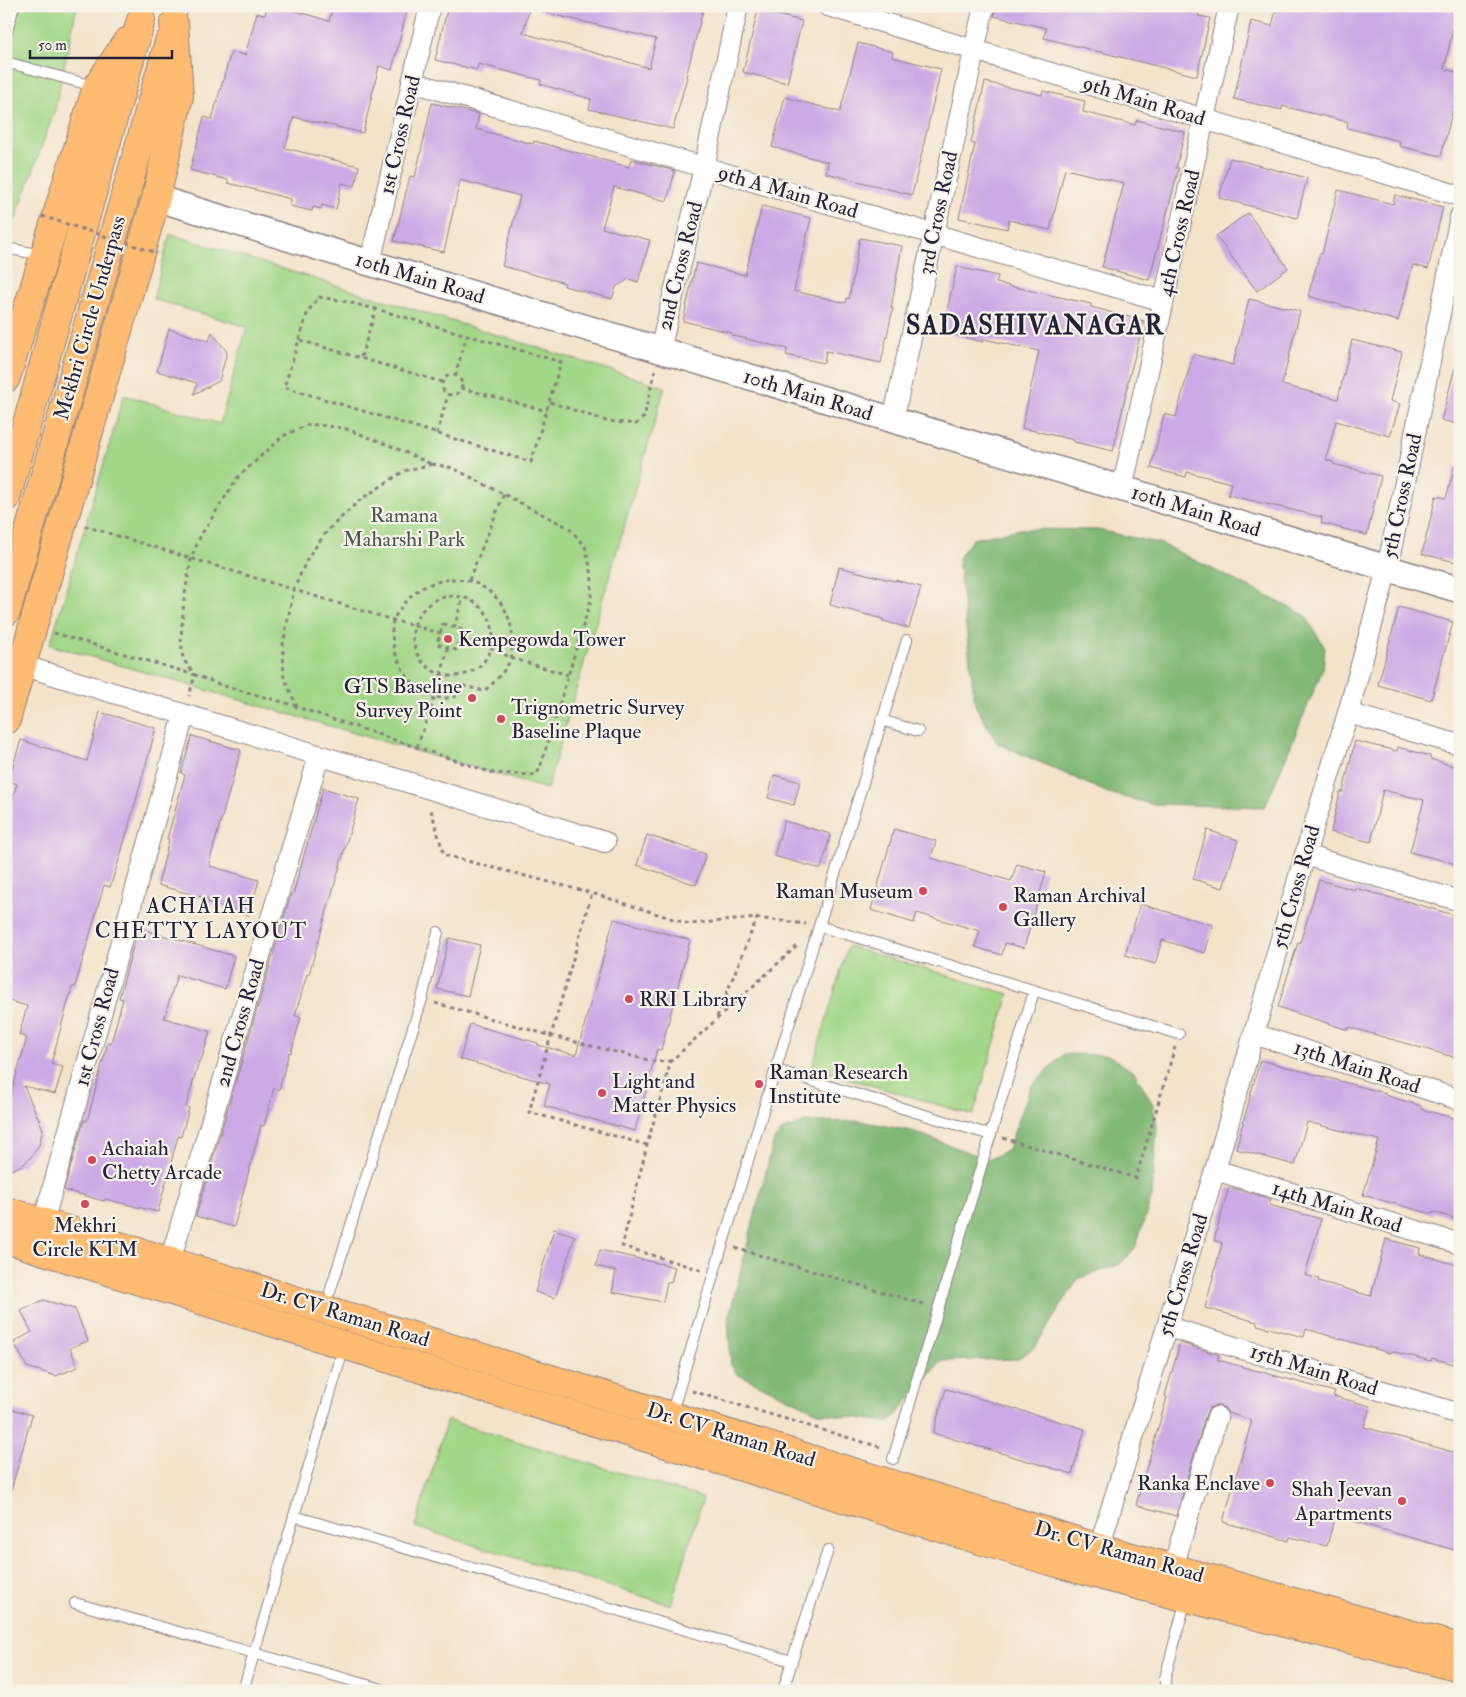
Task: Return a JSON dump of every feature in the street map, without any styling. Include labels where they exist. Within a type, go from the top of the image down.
[{"type":"highway","name":"Mekhri Circle Underpass","points":[[6,498],[139,17],[97,87]]},
{"type":"highway","points":[[6,720],[156,198],[179,96],[178,17]]},
{"type":"highway","name":"Mekhri Circle Underpass","points":[[6,612],[178,17]]},
{"type":"highway","points":[[8,363],[97,87]]},
{"type":"highway","name":"Dr. CV Raman Road","points":[[6,1212],[1099,1548],[1460,1648]]},
{"type":"highway","name":"Dr. CV Raman Road","points":[[6,1239],[344,1345],[1028,1554],[1110,1578],[1460,1668]]},
{"type":"street","name":"1st Cross Road","points":[[370,264],[430,6]]},
{"type":"street","name":"2nd Cross Road","points":[[660,350],[704,168],[738,6]]},
{"type":"street","name":"9th Main Road","points":[[828,6],[1460,196]]},
{"type":"street","name":"3rd Cross Road","points":[[893,420],[984,6]]},
{"type":"street","name":"4th Cross Road","points":[[1122,489],[1229,6]]},
{"type":"street","name":"9th A Main Road","points":[[412,82],[1163,301]]},
{"type":"street","name":"10th Main Road","points":[[156,198],[370,264],[1460,590]]},
{"type":"street","name":"5th Cross Road","points":[[1099,1548],[1168,1327],[1348,713],[1386,569],[1460,217]]},
{"type":"street","points":[[21,665],[605,842]]},
{"type":"street","points":[[1348,713],[1460,745]]},
{"type":"street","name":"1st Cross Road","points":[[43,1223],[184,715]]},
{"type":"street","name":"2nd Cross Road","points":[[170,1261],[319,756]]},
{"type":"street","points":[[1305,855],[1460,901]]},
{"type":"street","name":"13th Main Road","points":[[1254,1034],[1460,1100]]},
{"type":"street","name":"14th Main Road","points":[[1214,1170],[1460,1244]]},
{"type":"street","name":"15th Main Road","points":[[1168,1327],[1460,1414]]},
{"type":"street","points":[[1174,1568],[1217,1417]]},
{"type":"lane","points":[[6,35],[14,6]]},
{"type":"lane","points":[[6,62],[97,87]]},
{"type":"lane","points":[[6,248],[44,256]]},
{"type":"lane","points":[[671,1416],[881,720],[907,640]]},
{"type":"lane","points":[[881,720],[918,731]]},
{"type":"lane","points":[[819,926],[1179,1034]]},
{"type":"lane","points":[[330,1292],[422,999],[438,932]]},
{"type":"lane","points":[[894,1455],[1034,991]]},
{"type":"lane","points":[[776,1070],[991,1135]]},
{"type":"lane","points":[[243,1691],[344,1345]]},
{"type":"lane","points":[[294,1516],[792,1661]]},
{"type":"lane","points":[[783,1691],[828,1550]]},
{"type":"lane","points":[[1165,1691],[1165,1678],[1186,1598]]},
{"type":"lane","points":[[75,1602],[389,1691]]},
{"type":"path","points":[[42,216],[157,253]]},
{"type":"path","points":[[319,297],[376,309],[561,362],[531,462],[284,387],[308,311],[319,297]]},
{"type":"path","points":[[361,357],[376,309]]},
{"type":"path","points":[[455,376],[467,335]]},
{"type":"path","points":[[299,340],[442,382]]},
{"type":"path","points":[[550,402],[606,421],[636,424],[644,417],[660,350]]},
{"type":"path","points":[[448,376],[455,376],[460,381],[461,388],[456,394],[448,394],[443,389],[442,382],[448,376]]},
{"type":"path","points":[[461,388],[547,411]]},
{"type":"path","points":[[437,434],[448,394]]},
{"type":"path","points":[[32,627],[195,675],[224,686],[297,706],[493,773],[536,775],[540,768],[591,600],[592,575],[585,546],[569,528],[453,468],[432,464],[389,444],[344,428],[309,424],[283,436],[238,477],[201,535],[191,558],[184,600],[181,638],[183,658],[195,675]]},
{"type":"path","points":[[297,706],[284,677],[283,644],[294,590],[308,558],[328,530],[360,500],[404,472],[432,464]]},
{"type":"path","points":[[469,580],[504,494]]},
{"type":"path","points":[[63,519],[440,633]]},
{"type":"path","points":[[451,578],[469,580],[486,588],[500,600],[509,616],[513,634],[511,658],[504,670],[484,691],[464,686],[460,694],[450,698],[435,696],[421,689],[408,678],[399,665],[394,650],[393,620],[404,602],[418,590],[433,582],[451,578]]},
{"type":"path","points":[[447,596],[463,597],[478,604],[488,617],[493,632],[492,648],[484,662],[472,672],[457,677],[441,675],[427,668],[417,656],[412,641],[413,626],[420,612],[432,601],[447,596]]},
{"type":"path","points":[[454,628],[463,597]]},
{"type":"path","points":[[443,624],[462,630],[456,650],[437,644],[440,633],[443,624]]},
{"type":"path","points":[[459,640],[492,648],[511,658],[568,675]]},
{"type":"path","points":[[441,675],[448,647]]},
{"type":"path","points":[[417,747],[435,696]]},
{"type":"path","points":[[426,788],[444,855],[592,893],[689,924],[757,918],[819,926]]},
{"type":"path","points":[[592,893],[529,1112],[647,1145]]},
{"type":"path","points":[[717,1018],[757,918]]},
{"type":"path","points":[[714,1274],[622,1246],[647,1145],[671,1061],[819,926]]},
{"type":"path","points":[[422,999],[552,1036],[656,1062],[671,1061]]},
{"type":"path","points":[[991,1135],[1136,1178],[1179,1034]]},
{"type":"path","points":[[723,1244],[938,1309]]},
{"type":"path","points":[[680,1388],[894,1455]]},
{"type":"green space","points":[[6,6],[77,6],[55,109],[6,246]]},
{"type":"green space","name":"Ramana Maharshi Park","points":[[170,234],[665,387],[547,789],[50,645],[124,395],[220,424],[247,327],[153,299]]},
{"type":"green space","points":[[1021,529],[1098,530],[1162,544],[1305,615],[1325,648],[1323,669],[1265,807],[1151,804],[1108,793],[997,743],[975,705],[958,558],[973,539]]},
{"type":"green space","points":[[848,946],[1009,994],[973,1115],[812,1068]]},
{"type":"green space","points":[[1064,1054],[1108,1055],[1135,1073],[1153,1105],[1157,1127],[1152,1196],[1135,1248],[1120,1264],[1078,1279],[1035,1347],[1018,1359],[942,1361],[890,1422],[820,1413],[737,1374],[731,1365],[728,1320],[774,1140],[783,1130],[806,1122],[860,1121],[912,1131],[989,1160],[1008,1149],[1031,1086]]},
{"type":"green space","points":[[447,1420],[703,1498],[671,1605],[415,1527]]},
{"type":"building","points":[[267,6],[279,6],[329,21],[333,6],[408,6],[392,70],[379,66],[363,133],[294,117],[285,148],[359,166],[355,186],[342,183],[336,209],[322,205],[321,209],[313,207],[312,211],[290,206],[291,199],[228,183],[228,180],[190,170],[204,117],[212,119],[231,52],[245,55],[257,13],[265,15]]},
{"type":"building","points":[[448,6],[530,6],[523,33],[649,68],[656,39],[542,12],[542,6],[704,6],[673,129],[589,109],[591,99],[540,84],[541,80],[478,64],[477,70],[435,60]]},
{"type":"building","points":[[996,6],[1201,6],[1198,16],[1210,18],[1197,76],[1044,38],[1046,28],[994,16]]},
{"type":"building","points":[[1277,6],[1432,6],[1457,12],[1444,69],[1460,73],[1460,82],[1441,156],[1399,146],[1400,141],[1347,128],[1348,122],[1282,106],[1282,110],[1234,99],[1251,21],[1272,26]]},
{"type":"building","points":[[758,10],[802,21],[787,83],[743,72]]},
{"type":"building","points":[[858,43],[893,52],[892,57],[941,69],[912,195],[826,173],[828,162],[772,147],[785,97],[840,112]]},
{"type":"building","points":[[985,82],[1042,95],[1043,91],[1085,101],[1083,112],[1135,125],[1137,120],[1185,132],[1176,168],[1179,168],[1149,280],[1102,267],[1124,183],[1065,169],[1050,230],[1009,220],[1007,229],[959,218],[975,144],[971,143]]},
{"type":"building","points":[[432,103],[479,114],[476,129],[533,144],[534,141],[629,167],[631,159],[675,171],[667,201],[614,187],[602,228],[650,240],[638,282],[629,279],[616,287],[612,299],[564,286],[565,283],[502,266],[520,196],[460,180],[444,252],[394,241],[410,176],[415,177]]},
{"type":"building","points":[[1230,158],[1307,178],[1297,218],[1219,198]]},
{"type":"building","points":[[1338,190],[1393,204],[1395,195],[1443,207],[1428,269],[1413,265],[1398,321],[1308,296],[1320,253],[1322,254]]},
{"type":"building","points":[[762,206],[811,218],[794,291],[846,303],[847,298],[849,299],[860,238],[902,246],[891,308],[893,308],[881,363],[826,351],[824,363],[786,355],[787,349],[683,321],[696,263],[745,275]]},
{"type":"building","points":[[1248,213],[1288,268],[1257,291],[1216,236]]},
{"type":"building","points":[[957,267],[998,276],[996,283],[1091,304],[1091,307],[1144,321],[1127,385],[1113,451],[1022,428],[1039,351],[984,339],[983,342],[942,332]]},
{"type":"building","points":[[1249,299],[1300,311],[1282,385],[1338,399],[1352,340],[1402,352],[1390,401],[1400,404],[1390,436],[1336,421],[1326,460],[1333,462],[1333,464],[1381,476],[1367,535],[1321,523],[1322,517],[1228,495],[1231,483],[1187,472],[1186,477],[1151,468],[1164,414],[1176,417],[1193,354],[1233,365]]},
{"type":"building","points":[[169,329],[209,341],[212,332],[227,352],[219,381],[194,394],[197,383],[157,371]]},
{"type":"building","points":[[1455,368],[1460,368],[1460,425],[1441,420]]},
{"type":"building","points":[[1455,466],[1460,467],[1460,563],[1422,554],[1436,496],[1446,498]]},
{"type":"building","points":[[839,567],[921,587],[909,628],[830,605]]},
{"type":"building","points":[[1399,607],[1453,622],[1431,700],[1378,685]]},
{"type":"building","points":[[100,712],[156,728],[121,854],[110,887],[104,885],[75,987],[72,987],[51,1064],[63,1067],[55,1094],[24,1086],[43,1129],[39,1145],[23,1165],[6,1172],[6,1111],[27,1038],[19,1035],[27,1006],[6,1000],[6,818],[17,784],[8,781],[21,740],[87,761]]},
{"type":"building","points":[[192,736],[241,750],[209,863],[210,866],[259,880],[249,915],[207,902],[208,899],[158,885],[169,840],[167,839],[185,775],[181,773]]},
{"type":"building","points":[[1355,741],[1397,751],[1398,747],[1430,756],[1430,759],[1460,768],[1460,865],[1410,852],[1424,800],[1383,790],[1371,842],[1331,832]]},
{"type":"building","points":[[774,775],[800,782],[794,805],[768,798]]},
{"type":"building","points":[[323,788],[359,799],[309,974],[307,974],[295,1016],[301,1017],[291,1053],[289,1052],[279,1090],[274,1088],[264,1126],[261,1125],[234,1227],[196,1216]]},
{"type":"building","points":[[784,821],[831,834],[821,869],[774,856]]},
{"type":"building","points":[[894,829],[936,841],[931,858],[1011,881],[1017,864],[1046,872],[1024,948],[1005,943],[1002,955],[975,947],[980,931],[917,913],[914,923],[871,910]]},
{"type":"building","points":[[1207,830],[1238,840],[1223,888],[1193,879]]},
{"type":"building","points":[[647,835],[706,854],[696,885],[637,865]]},
{"type":"building","points":[[1319,880],[1399,899],[1460,917],[1460,1059],[1349,1027],[1348,1030],[1278,1007]]},
{"type":"building","points":[[1140,904],[1213,925],[1205,953],[1162,940],[1155,964],[1125,955]]},
{"type":"building","points":[[614,919],[690,940],[661,1050],[657,1049],[635,1131],[544,1106],[550,1084],[460,1059],[470,1024],[576,1055]]},
{"type":"building","points":[[138,928],[234,956],[225,989],[177,975],[164,1018],[210,1031],[201,1061],[199,1061],[186,1107],[189,1108],[181,1137],[178,1136],[158,1212],[105,1199],[104,1201],[64,1190],[84,1120],[87,1121],[108,1042],[111,1043],[123,999],[119,998]]},
{"type":"building","points":[[449,938],[480,945],[468,996],[437,989]]},
{"type":"building","points":[[1260,1060],[1385,1093],[1385,1095],[1421,1106],[1421,1109],[1460,1120],[1460,1220],[1363,1195],[1379,1140],[1307,1122],[1295,1165],[1236,1149]]},
{"type":"building","points":[[1229,1187],[1271,1199],[1269,1205],[1321,1219],[1305,1275],[1319,1279],[1318,1281],[1371,1296],[1386,1239],[1420,1248],[1419,1254],[1460,1266],[1460,1366],[1432,1358],[1431,1361],[1391,1351],[1390,1353],[1306,1329],[1304,1337],[1257,1325],[1257,1322],[1205,1308],[1222,1243],[1214,1240]]},
{"type":"building","points":[[554,1229],[575,1236],[555,1298],[535,1292]]},
{"type":"building","points":[[600,1250],[675,1267],[671,1283],[667,1282],[663,1302],[612,1292],[616,1271],[596,1266]]},
{"type":"building","points":[[43,1300],[75,1309],[88,1341],[70,1348],[78,1367],[56,1376],[27,1367],[14,1342],[32,1332],[21,1311]]},
{"type":"building","points":[[1180,1343],[1219,1355],[1218,1360],[1335,1392],[1333,1396],[1370,1406],[1364,1427],[1460,1454],[1460,1543],[1458,1551],[1335,1516],[1327,1546],[1290,1537],[1289,1541],[1223,1522],[1252,1420],[1228,1413],[1225,1408],[1220,1406],[1209,1408],[1206,1414],[1176,1516],[1136,1505],[1167,1397],[1165,1396]]},
{"type":"building","points":[[946,1389],[1085,1429],[1072,1474],[933,1433]]},
{"type":"building","points":[[9,1408],[32,1415],[11,1491],[6,1490],[6,1419]]},
{"type":"place","name":"Kempegowda Tower","points":[[448,639]]},
{"type":"place","name":"GTS Baseline Survey Point","points":[[472,698]]},
{"type":"place","name":"Trignometric Survey Baseline Plaque","points":[[501,719]]},
{"type":"place","name":"Raman Museum","points":[[923,891]]},
{"type":"place","name":"Raman Archival Gallery","points":[[1003,907]]},
{"type":"place","name":"RRI Library","points":[[629,999]]},
{"type":"place","name":"Raman Research Institute","points":[[759,1084]]},
{"type":"place","name":"Light and Matter Physics","points":[[602,1093]]},
{"type":"place","name":"Achaiah Chetty Arcade","points":[[92,1160]]},
{"type":"place","name":"Mekhri Circle KTM","points":[[85,1204]]},
{"type":"place","name":"Ranka Enclave","points":[[1270,1483]]},
{"type":"place","name":"Shah Jeevan Apartments","points":[[1402,1501]]},
{"type":"district","name":"SADASHIVANAGAR","points":[[1035,326]]},
{"type":"district","name":"ACHAIAH CHETTY LAYOUT","points":[[201,918]]}]
